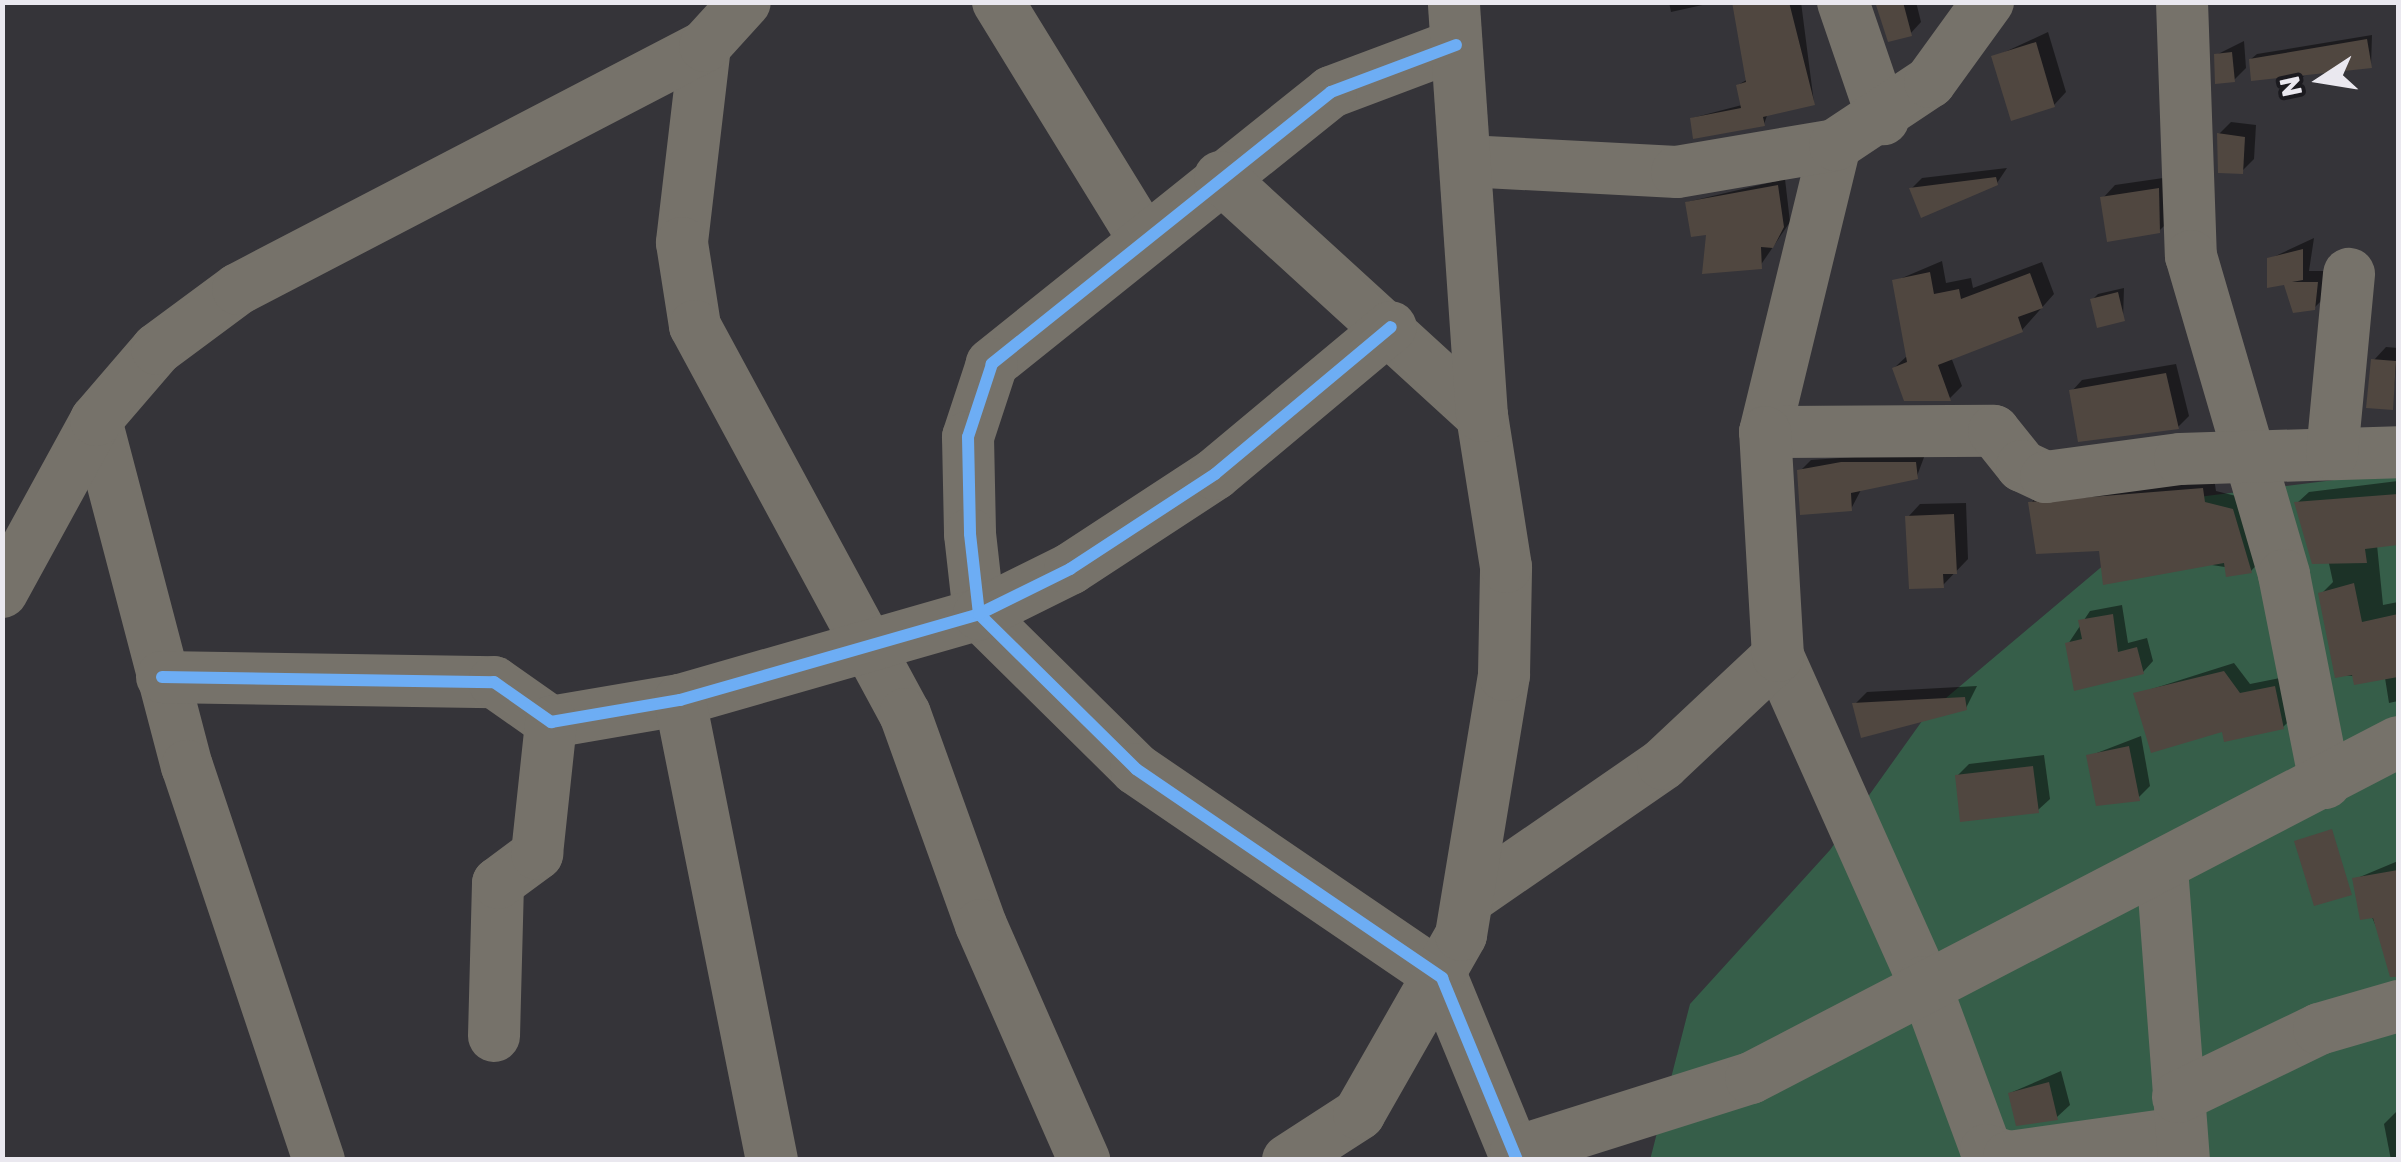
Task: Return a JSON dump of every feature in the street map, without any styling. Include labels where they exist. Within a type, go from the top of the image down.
[{"type":"street","points":[[4,588],[96,420],[157,349],[238,289],[705,46],[745,2]]},
{"type":"street","points":[[998,2],[1144,240]]},
{"type":"street","points":[[1843,2],[1883,119]]},
{"type":"street","points":[[1466,161],[1677,172],[1835,145],[1883,119],[1930,82],[1988,2]]},
{"type":"street","points":[[2182,2],[2190,256],[2284,575],[2325,783]]},
{"type":"street","points":[[1288,1160],[1359,1114],[1442,978],[1469,898],[1509,630],[1482,416],[1455,24],[1332,92],[1220,177],[992,364],[968,437],[979,614],[1136,769],[1442,978],[1517,1156],[1751,1078],[1924,982],[2162,868],[2398,742]]},
{"type":"street","points":[[705,46],[682,243],[691,312],[872,644],[1084,1160]]},
{"type":"street","points":[[1835,145],[1765,432],[1778,656],[1924,982],[1986,1150],[2009,1157],[2180,1130],[2348,1017],[2398,1006]]},
{"type":"street","points":[[1220,177],[1391,327],[1482,416]]},
{"type":"street","points":[[2332,454],[2349,274]]},
{"type":"street","points":[[162,676],[494,682],[551,722],[680,700],[979,614],[1141,530],[1391,327]]},
{"type":"street","points":[[96,420],[162,676],[273,1042],[320,1160]]},
{"type":"street","points":[[1765,432],[1994,430],[2022,466],[2046,477],[2248,457],[2398,452]]},
{"type":"street","points":[[1469,898],[1663,764],[1778,656]]},
{"type":"street","points":[[680,700],[772,1160]]},
{"type":"street","points":[[494,1036],[498,883],[537,854],[551,722]]},
{"type":"street","points":[[2162,868],[2180,1130]]},
{"type":"green space","points":[[2398,472],[2398,1159],[1650,1160],[1690,1004],[1830,850],[1927,714],[2182,499]]},
{"type":"building","points":[[1732,2],[1789,2],[1815,105],[1763,117],[1765,126],[1693,139],[1690,118],[1741,108],[1736,85],[1746,82]]},
{"type":"building","points":[[1875,2],[1903,2],[1912,36],[1888,42]]},
{"type":"building","points":[[2367,39],[2372,68],[2251,81],[2249,59]]},
{"type":"building","points":[[2036,42],[2055,107],[2011,121],[1991,56]]},
{"type":"building","points":[[2232,52],[2235,82],[2215,84],[2214,54]]},
{"type":"building","points":[[2217,133],[2245,137],[2243,174],[2218,173]]},
{"type":"building","points":[[1996,177],[1998,185],[1921,218],[1909,188]]},
{"type":"building","points":[[1778,185],[1784,227],[1773,248],[1761,247],[1762,269],[1702,274],[1706,235],[1691,237],[1685,202]]},
{"type":"building","points":[[2159,188],[2160,233],[2107,242],[2100,197]]},
{"type":"building","points":[[2303,249],[2303,280],[2292,282],[2318,282],[2315,310],[2293,313],[2284,285],[2267,288],[2267,258]]},
{"type":"building","points":[[1930,272],[1934,294],[1959,289],[1961,299],[2030,273],[2043,308],[2018,317],[2023,332],[1938,365],[1951,401],[1904,401],[1892,368],[1907,362],[1892,280]]},
{"type":"building","points":[[2118,292],[2125,321],[2097,328],[2090,299]]},
{"type":"building","points":[[2371,359],[2396,361],[2393,410],[2366,408]]},
{"type":"building","points":[[2166,373],[2179,429],[2078,442],[2069,390]]},
{"type":"building","points":[[1841,462],[1916,462],[1918,479],[1851,493],[1852,511],[1800,515],[1797,470]]},
{"type":"building","points":[[2203,488],[2205,502],[2233,509],[2252,573],[2226,577],[2224,563],[2103,585],[2099,551],[2036,554],[2028,502]]},
{"type":"building","points":[[2398,494],[2398,545],[2365,549],[2367,563],[2312,564],[2294,502]]},
{"type":"building","points":[[1954,514],[1957,574],[1943,574],[1944,588],[1909,589],[1905,516]]},
{"type":"building","points":[[2354,583],[2362,622],[2398,614],[2398,677],[2354,685],[2352,675],[2335,678],[2318,593]]},
{"type":"building","points":[[2113,614],[2118,652],[2137,647],[2144,674],[2074,691],[2065,643],[2082,639],[2078,620]]},
{"type":"building","points":[[2224,671],[2240,693],[2275,686],[2284,729],[2224,742],[2222,732],[2151,753],[2133,693]]},
{"type":"building","points":[[1965,697],[1967,710],[1861,738],[1852,703]]},
{"type":"building","points":[[2129,746],[2140,801],[2096,806],[2086,755]]},
{"type":"building","points":[[2033,766],[2039,813],[1960,822],[1955,775]]},
{"type":"building","points":[[2332,829],[2352,895],[2314,906],[2294,841]]},
{"type":"building","points":[[2398,870],[2398,977],[2390,977],[2373,918],[2360,920],[2352,878]]},
{"type":"building","points":[[2049,1082],[2058,1120],[2016,1126],[2008,1093]]},
{"type":"cycle path","points":[[1456,45],[1331,92],[992,364],[968,437],[970,534],[979,614],[1136,769],[1442,978],[1517,1160]]},
{"type":"cycle path","points":[[162,677],[494,682],[551,722],[680,700],[979,614],[1070,569],[1215,474],[1391,327]]}]
